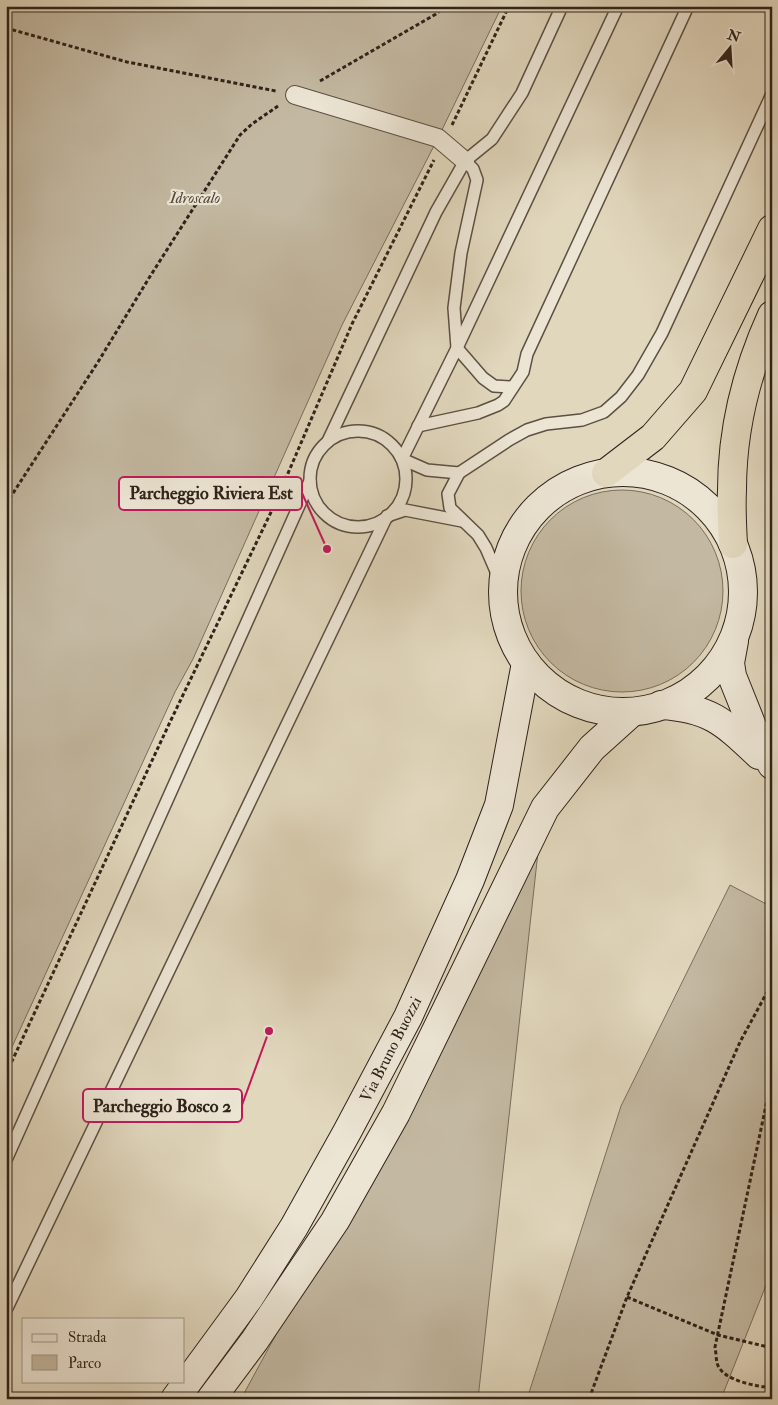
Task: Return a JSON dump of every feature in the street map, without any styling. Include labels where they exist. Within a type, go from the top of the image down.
[{"type":"highway","points":[[606,473],[653,436],[693,391],[772,229]]},
{"type":"highway","points":[[733,544],[732,489],[735,445],[744,395],[751,370],[772,316]]},
{"type":"main road","points":[[740,620],[730,645],[716,668],[691,690],[674,701],[661,705],[632,712],[605,711],[566,698],[544,683],[526,663],[518,651],[507,626],[503,606],[502,585],[504,571],[512,545],[534,510],[555,492],[580,480],[606,473],[645,474],[670,482],[698,498],[720,522],[733,544],[741,569],[743,595],[740,620],[730,663],[732,676],[752,726],[770,761]]},
{"type":"main road","name":"Via Bruno Buozzi","points":[[174,1399],[248,1298],[294,1227],[408,1017],[470,880],[499,804],[526,663]]},
{"type":"main road","points":[[661,705],[684,707],[714,717],[770,761]]},
{"type":"main road","name":"Via Bruno Buozzi","points":[[211,1399],[255,1340],[336,1221],[396,1113],[545,808],[592,748],[632,712]]},
{"type":"street","points":[[295,95],[438,138],[465,161]]},
{"type":"lane","points":[[462,521],[405,510],[387,516],[370,525],[356,527],[342,524],[329,517],[319,507],[312,495],[310,481],[311,466],[318,452],[328,441],[436,212],[465,161],[492,139],[522,94],[562,6]]},
{"type":"lane","points":[[402,460],[457,348],[618,6]]},
{"type":"lane","points":[[418,426],[485,412],[504,401],[523,372],[527,354],[688,6]]},
{"type":"lane","points":[[502,585],[486,548],[478,535],[450,508],[448,494],[459,473],[521,433],[546,424],[593,417],[604,412],[621,396],[638,375],[662,333],[772,94]]},
{"type":"lane","points":[[465,161],[473,169],[477,180],[461,253],[454,308],[457,348],[483,378],[494,386],[512,387]]},
{"type":"lane","points":[[6,1310],[387,516],[394,510],[401,499],[405,487],[402,460],[394,447],[383,438],[370,432],[355,431],[341,434],[328,441]]},
{"type":"lane","points":[[402,460],[427,470],[459,473]]},
{"type":"lane","points":[[6,1160],[310,481]]},
{"type":"path","points":[[6,504],[98,362],[240,135],[252,124],[295,95],[436,14],[445,6]]},
{"type":"path","points":[[6,1074],[170,722],[274,506],[352,324],[509,6]]},
{"type":"path","points":[[6,28],[127,62],[295,95]]},
{"type":"path","points":[[589,1399],[627,1297],[740,1042],[772,983]]},
{"type":"path","points":[[772,1077],[715,1347],[717,1365],[728,1376],[750,1385],[772,1388]]},
{"type":"path","points":[[627,1297],[718,1335],[772,1348]]},
{"type":"green space","name":"Idroscalo","points":[[6,6],[502,6],[438,138],[342,325],[193,659],[175,692],[6,1060]]},
{"type":"green space","points":[[622,490],[642,492],[661,498],[678,507],[700,527],[715,552],[721,571],[723,591],[721,611],[715,630],[706,647],[686,669],[661,684],[642,690],[622,692],[602,690],[583,684],[566,675],[544,655],[529,630],[523,611],[521,591],[523,571],[529,552],[538,535],[558,513],[583,498],[602,492]]},
{"type":"green space","points":[[538,852],[478,1399],[241,1399]]},
{"type":"green space","points":[[730,885],[772,907],[772,1270],[721,1399],[527,1399],[621,1106]]},
{"type":"place","name":"Parcheggio Riviera Est","points":[[327,549]]},
{"type":"place","name":"Parcheggio Bosco 2","points":[[269,1031]]}]
